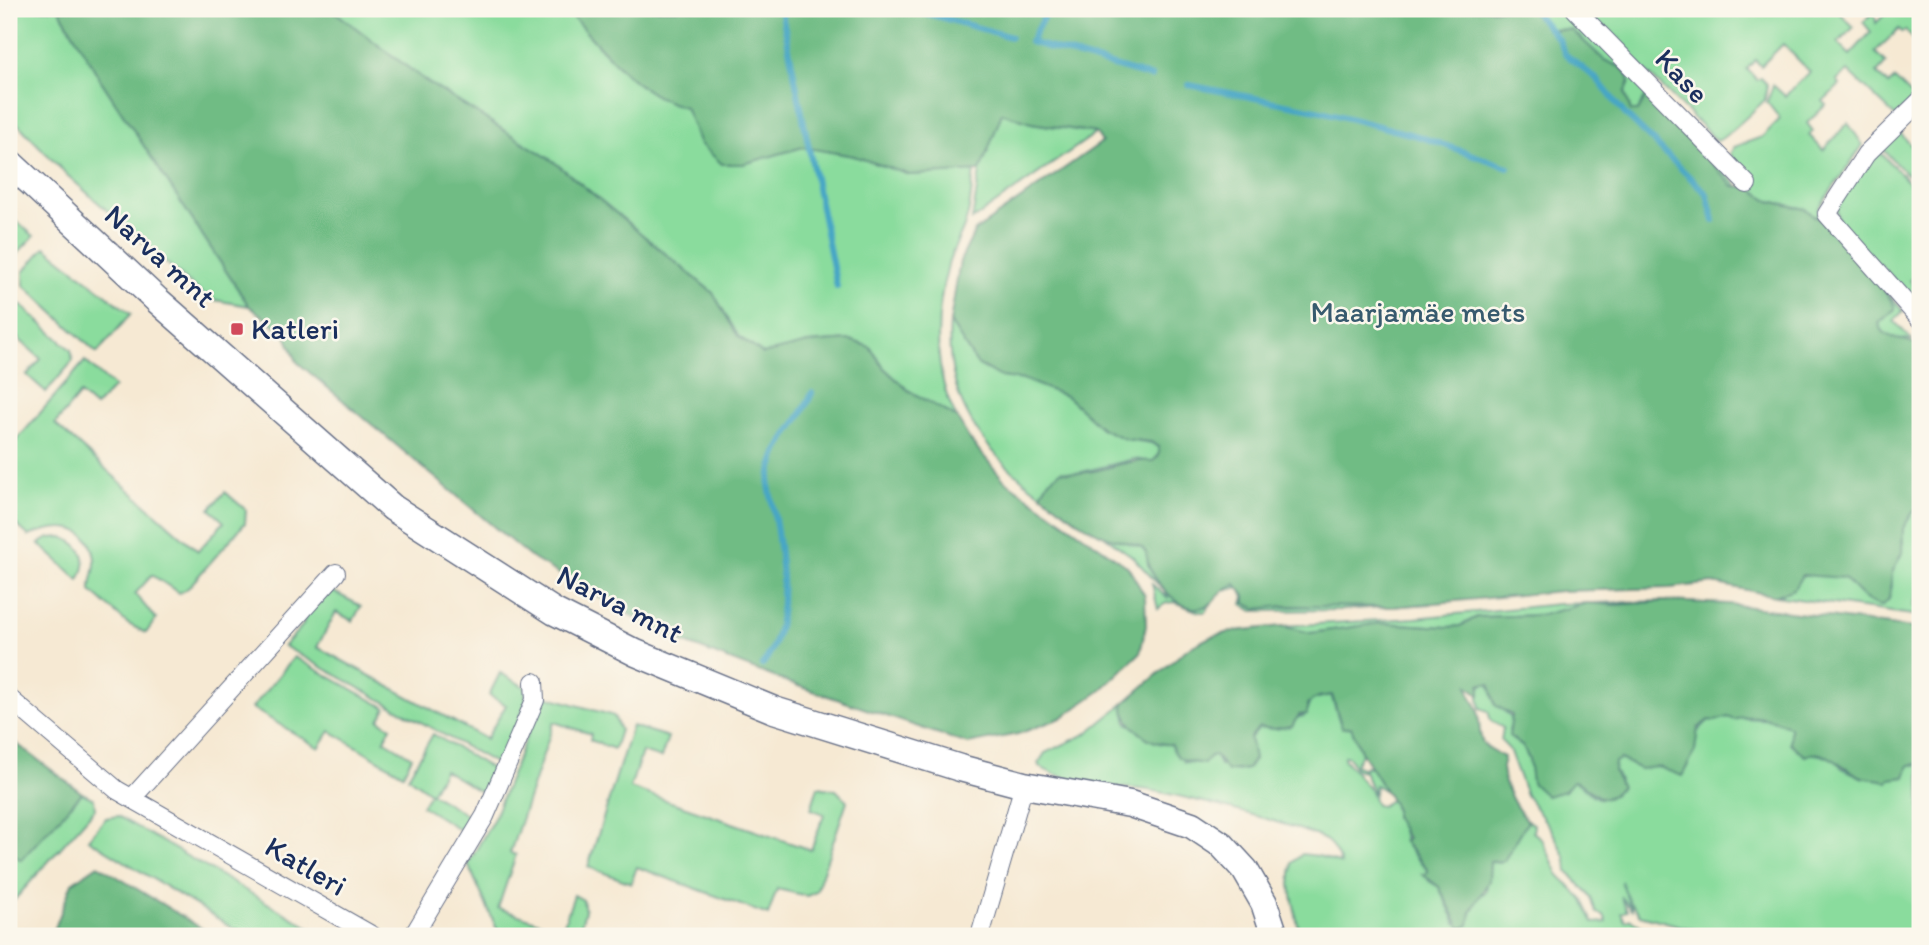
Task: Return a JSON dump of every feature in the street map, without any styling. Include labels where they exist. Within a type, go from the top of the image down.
[{"type":"main road","name":"Narva mnt","points":[[9,163],[156,300],[393,508],[555,612],[636,653],[774,710],[960,768],[1024,785],[1130,804],[1182,820],[1222,845],[1245,870],[1264,903],[1275,936]]},
{"type":"street","name":"Kase","points":[[1575,9],[1747,184]]},
{"type":"street","points":[[1920,101],[1866,154],[1827,214],[1920,319]]},
{"type":"street","points":[[133,797],[336,573]]},
{"type":"street","points":[[413,936],[485,816],[535,700],[534,682]]},
{"type":"street","name":"Katleri","points":[[9,698],[106,781],[373,936]]},
{"type":"street","points":[[980,936],[1024,785]]},
{"type":"green space","points":[[9,9],[59,9],[100,79],[249,306],[209,299],[67,175],[9,115]]},
{"type":"green space","points":[[59,9],[331,9],[427,82],[553,161],[713,293],[738,336],[763,354],[808,343],[850,340],[870,347],[884,368],[908,390],[957,418],[970,440],[1004,480],[1128,567],[1145,596],[1146,626],[1140,653],[1100,691],[1061,718],[1018,734],[968,744],[787,682],[667,636],[530,557],[297,362],[285,333],[249,306],[100,79]]},
{"type":"green space","points":[[331,9],[565,9],[634,80],[667,101],[685,107],[722,164],[743,164],[803,147],[854,156],[910,175],[974,171],[968,214],[950,258],[940,303],[940,363],[943,382],[957,418],[908,390],[884,368],[870,347],[850,340],[808,343],[763,354],[738,336],[713,293],[553,161],[427,82]]},
{"type":"green space","name":"Maarjamäe mets","points":[[565,9],[1528,9],[1549,29],[1572,30],[1604,60],[1620,67],[1628,74],[1630,82],[1625,93],[1631,111],[1638,111],[1647,94],[1733,186],[1749,187],[1770,201],[1805,209],[1823,222],[1876,278],[1892,301],[1895,309],[1879,323],[1882,329],[1886,334],[1920,347],[1920,510],[1913,512],[1903,528],[1902,553],[1892,573],[1889,599],[1882,606],[1876,605],[1844,578],[1802,575],[1794,589],[1775,596],[1713,583],[1670,588],[1561,591],[1393,607],[1285,606],[1256,609],[1245,603],[1245,596],[1236,584],[1207,606],[1189,607],[1180,603],[1158,582],[1141,547],[1096,532],[1041,494],[1049,480],[1061,471],[1095,471],[1129,462],[1153,461],[1159,455],[1159,447],[1151,442],[1125,439],[1101,428],[1068,397],[1025,380],[1001,377],[977,364],[950,322],[960,261],[975,231],[1102,142],[1096,133],[1031,123],[1002,113],[980,171],[910,175],[854,156],[803,147],[743,164],[722,164],[700,144],[685,107],[650,92],[634,80]]},
{"type":"green space","points":[[1528,9],[1569,9],[1739,187],[1732,186],[1656,103],[1643,99],[1638,111],[1631,112],[1625,92],[1630,82],[1620,67],[1604,60],[1572,30],[1549,29]]},
{"type":"green space","points":[[1582,9],[1844,9],[1840,13],[1854,27],[1838,43],[1850,55],[1871,32],[1863,22],[1874,12],[1876,23],[1891,9],[1920,9],[1920,46],[1905,30],[1902,32],[1899,29],[1875,52],[1886,63],[1877,73],[1888,85],[1895,79],[1915,99],[1895,116],[1848,71],[1837,81],[1840,85],[1823,101],[1826,105],[1807,123],[1813,131],[1809,135],[1823,150],[1848,123],[1863,145],[1819,208],[1818,213],[1823,222],[1805,209],[1770,201],[1749,187],[1730,154],[1734,147],[1762,137],[1780,119],[1767,102],[1773,85],[1785,96],[1810,72],[1783,44],[1761,66],[1755,60],[1747,69],[1757,80],[1761,78],[1767,84],[1765,100],[1717,141]]},
{"type":"green space","points":[[1002,113],[1031,123],[1096,133],[972,220],[980,171]]},
{"type":"green space","points":[[1900,133],[1920,155],[1907,175],[1880,146]]},
{"type":"green space","points":[[1877,149],[1920,194],[1920,255],[1916,259],[1919,271],[1910,280],[1920,295],[1914,301],[1839,223],[1836,208]]},
{"type":"green space","points":[[9,215],[34,236],[9,262]]},
{"type":"green space","points":[[45,247],[131,314],[97,353],[24,285],[24,271]]},
{"type":"green space","points":[[1876,279],[1903,311],[1894,321],[1912,340],[1892,337],[1881,329],[1879,323],[1894,309]]},
{"type":"green space","points":[[14,299],[71,350],[73,361],[46,392],[27,375],[41,359],[12,333],[9,336],[9,300]]},
{"type":"green space","points":[[950,322],[977,364],[1001,377],[1025,380],[1068,397],[1101,428],[1125,439],[1151,443],[1159,447],[1159,455],[1153,462],[1134,459],[1049,480],[1041,494],[1001,460],[984,441],[971,420],[953,375]]},
{"type":"green space","points":[[85,361],[114,387],[95,407],[80,394],[55,424],[198,551],[224,522],[210,509],[225,492],[246,510],[245,523],[188,588],[179,593],[152,575],[135,594],[156,619],[146,633],[128,624],[91,591],[95,559],[92,546],[86,537],[79,532],[60,528],[29,536],[9,518],[9,449]]},
{"type":"green space","points":[[1920,510],[1920,585],[1913,606],[1920,607],[1920,616],[1775,596],[1781,595],[1802,575],[1832,576],[1846,579],[1866,599],[1882,606],[1889,599],[1892,573],[1903,546],[1903,528],[1913,512]]},
{"type":"green space","points":[[1104,536],[1142,547],[1147,553],[1149,566],[1164,591],[1133,557]]},
{"type":"green space","points":[[63,537],[76,545],[83,554],[84,566],[79,580],[39,544],[49,538]]},
{"type":"green space","points":[[1152,584],[1168,599],[1166,594],[1195,607],[1219,593],[1205,612],[1170,602],[1158,609]]},
{"type":"green space","points":[[1236,584],[1239,587],[1221,592]]},
{"type":"green space","points":[[1240,588],[1246,596],[1272,607],[1432,604],[1339,610],[1253,611],[1242,604],[1244,597]]},
{"type":"green space","points":[[332,591],[361,606],[353,621],[336,612],[317,647],[486,739],[506,705],[489,695],[500,673],[525,687],[526,701],[502,767],[284,646],[303,625],[306,613]]},
{"type":"green space","points":[[1666,601],[1616,605],[1589,603]]},
{"type":"green space","points":[[1666,601],[1728,604],[1920,629],[1920,764],[1909,765],[1905,777],[1890,779],[1888,782],[1863,777],[1827,756],[1805,756],[1790,743],[1790,728],[1785,725],[1763,718],[1735,720],[1728,717],[1709,720],[1698,728],[1695,751],[1682,776],[1658,767],[1640,769],[1620,759],[1615,762],[1614,771],[1621,787],[1607,798],[1601,798],[1573,781],[1565,791],[1546,796],[1532,783],[1529,759],[1523,747],[1509,736],[1512,715],[1495,705],[1490,684],[1480,684],[1480,695],[1468,686],[1477,709],[1482,740],[1488,748],[1504,757],[1502,768],[1507,789],[1528,821],[1504,861],[1490,862],[1489,881],[1471,911],[1469,925],[1461,929],[1439,887],[1422,874],[1428,873],[1426,867],[1403,841],[1407,838],[1395,818],[1395,807],[1362,753],[1351,727],[1342,728],[1332,695],[1318,697],[1307,704],[1307,714],[1299,715],[1292,726],[1274,729],[1259,727],[1250,738],[1254,759],[1247,769],[1227,771],[1215,755],[1210,756],[1204,764],[1187,761],[1176,754],[1171,744],[1154,742],[1147,738],[1128,719],[1123,704],[1187,649],[1210,637],[1234,631],[1282,626],[1311,633],[1381,623],[1448,627],[1460,626],[1477,617],[1542,615],[1587,603],[1616,605]]},
{"type":"green space","points":[[1586,603],[1542,615],[1477,617],[1460,626],[1448,627],[1381,623],[1311,633],[1282,626],[1415,618]]},
{"type":"green space","points":[[294,657],[386,708],[379,720],[391,727],[384,740],[412,757],[403,774],[330,731],[319,748],[252,708]]},
{"type":"green space","points":[[1486,683],[1493,689],[1494,700],[1513,720],[1509,730],[1513,740],[1523,747],[1546,796],[1560,791],[1573,781],[1599,798],[1615,794],[1619,779],[1614,771],[1615,762],[1620,758],[1633,766],[1658,767],[1682,775],[1689,763],[1695,734],[1709,720],[1728,717],[1777,720],[1791,728],[1811,753],[1834,758],[1842,768],[1863,778],[1899,778],[1909,765],[1920,764],[1920,936],[1718,936],[1640,915],[1630,903],[1621,881],[1632,911],[1621,896],[1627,911],[1621,913],[1625,921],[1631,919],[1655,936],[1300,936],[1290,885],[1292,863],[1302,854],[1319,856],[1341,864],[1330,844],[1300,830],[1208,803],[1154,791],[1070,779],[1045,770],[1038,764],[1045,753],[1086,734],[1123,704],[1127,723],[1171,744],[1184,762],[1204,763],[1210,756],[1215,755],[1220,765],[1237,771],[1247,769],[1254,759],[1250,738],[1259,727],[1274,729],[1292,726],[1296,718],[1304,716],[1311,700],[1331,695],[1341,726],[1351,727],[1362,753],[1355,765],[1364,769],[1365,766],[1369,767],[1369,763],[1385,791],[1375,785],[1374,793],[1364,771],[1355,769],[1349,757],[1344,756],[1344,759],[1371,791],[1376,805],[1381,806],[1391,800],[1407,846],[1428,871],[1425,874],[1429,881],[1439,887],[1456,923],[1468,920],[1478,898],[1486,891],[1490,862],[1501,863],[1528,821],[1534,825],[1533,832],[1542,839],[1558,874],[1583,900],[1593,923],[1607,922],[1604,915],[1596,913],[1591,897],[1568,872],[1565,856],[1551,829],[1526,795],[1509,749],[1501,741],[1503,728],[1491,721],[1488,711],[1480,708],[1478,687]]},
{"type":"green space","points":[[543,695],[614,716],[620,730],[614,749],[590,740],[591,734],[554,722],[510,853],[516,855],[498,908],[562,930],[574,895],[583,900],[585,911],[578,936],[500,936],[468,864],[493,820]]},
{"type":"green space","points":[[632,726],[668,737],[661,758],[642,752],[630,788],[811,850],[824,814],[811,809],[818,787],[836,790],[847,801],[816,892],[807,896],[777,889],[768,915],[637,867],[631,883],[588,867]]},
{"type":"green space","points":[[433,734],[499,773],[488,796],[444,770],[431,793],[470,817],[468,827],[460,830],[422,806],[430,793],[408,777]]},
{"type":"green space","points":[[9,738],[82,793],[21,860],[9,851]]},
{"type":"green space","points":[[82,793],[94,799],[95,809],[9,906],[9,851],[21,859]]},
{"type":"green space","points":[[118,816],[324,936],[246,936],[88,839],[106,818]]},
{"type":"green space","points":[[98,865],[214,936],[52,936],[72,883]]},
{"type":"waterway","points":[[781,9],[837,287]]},
{"type":"waterway","points":[[911,9],[1011,37]]},
{"type":"waterway","points":[[1048,9],[1030,42],[1152,77]]},
{"type":"waterway","points":[[1532,9],[1559,40],[1565,54],[1597,79],[1624,113],[1707,194],[1714,221]]},
{"type":"waterway","points":[[1189,85],[1321,111],[1421,137],[1508,167]]},
{"type":"waterway","points":[[762,665],[773,647],[782,602],[780,553],[769,485],[781,445],[812,393]]},
{"type":"place","name":"Katleri","points":[[237,329]]}]
